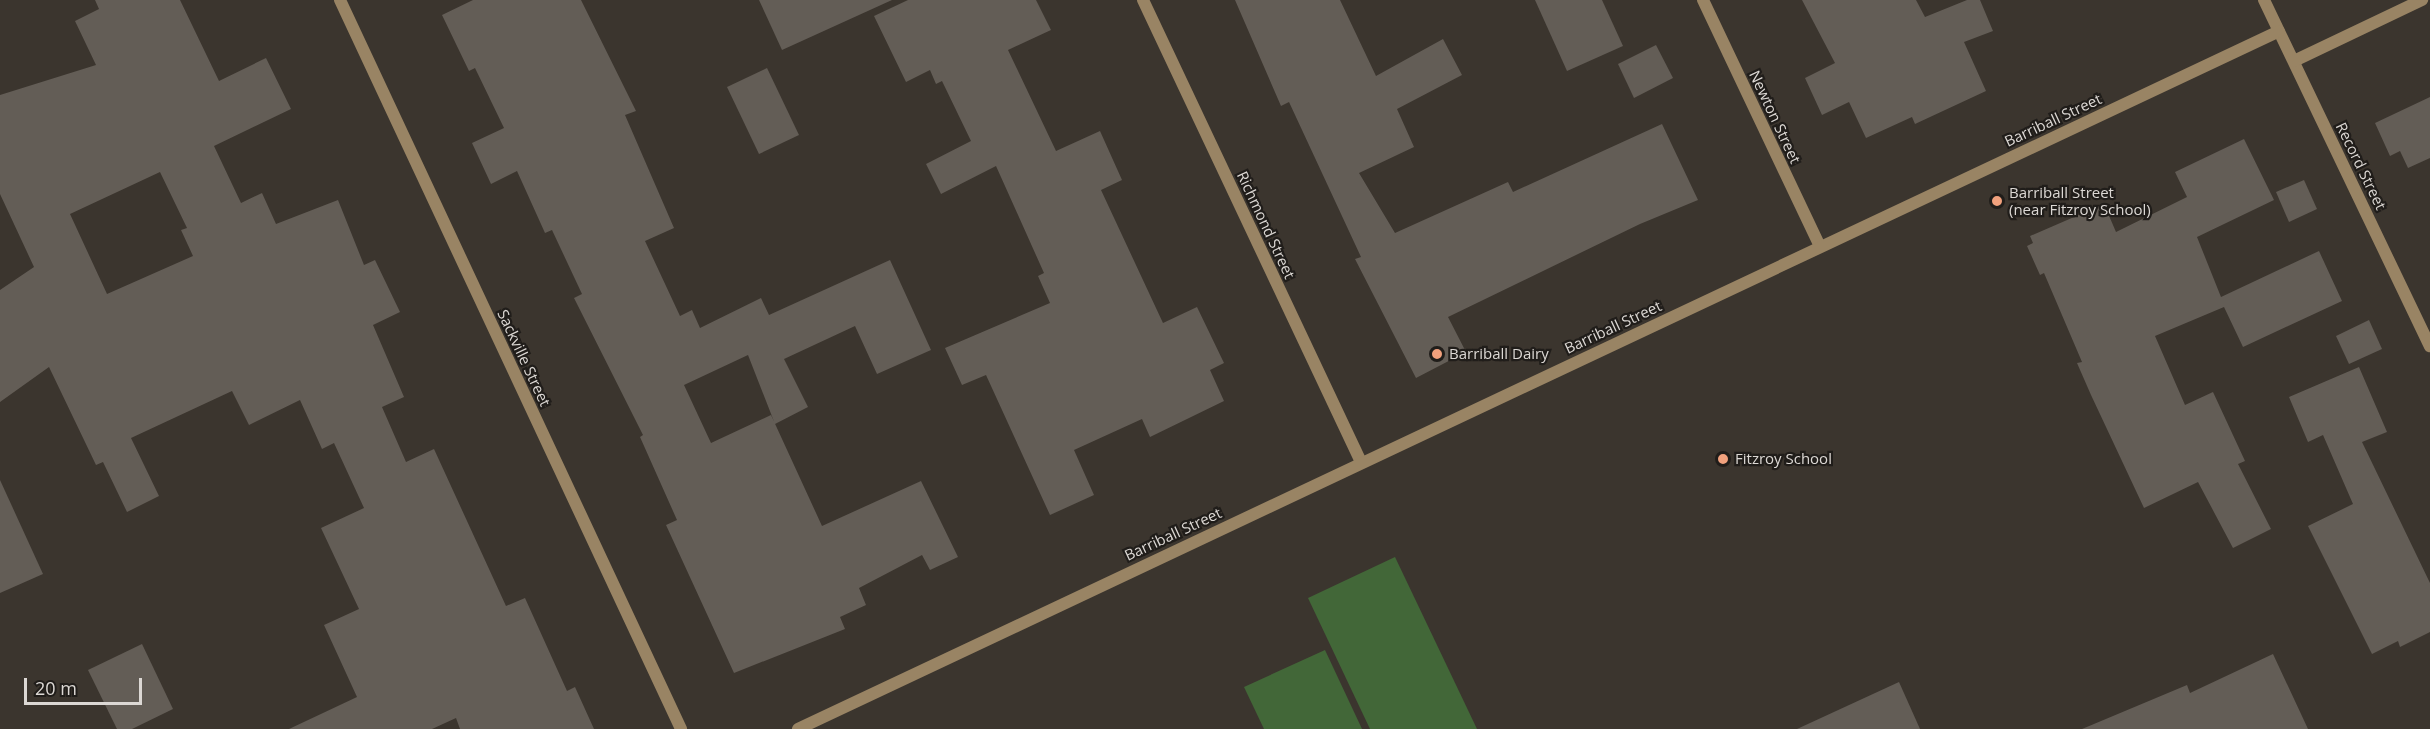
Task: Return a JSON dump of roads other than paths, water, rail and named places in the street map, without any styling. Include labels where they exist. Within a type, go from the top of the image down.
[{"type":"street","name":"Sackville Street","points":[[340,0],[681,729]]},
{"type":"street","name":"Richmond Street","points":[[1143,0],[1361,462]]},
{"type":"street","name":"Newton Street","points":[[1703,0],[1820,246]]},
{"type":"street","name":"Record Street","points":[[2264,0],[2430,346]]},
{"type":"street","points":[[2294,61],[2422,0]]},
{"type":"street","name":"Barriball Street","points":[[798,729],[2279,31]]},
{"type":"place","name":"Barriball Street (near Fitzroy School)","points":[[1997,201]]},
{"type":"place","name":"Barriball Dairy","points":[[1437,354]]},
{"type":"place","name":"Fitzroy School","points":[[1723,459]]}]
